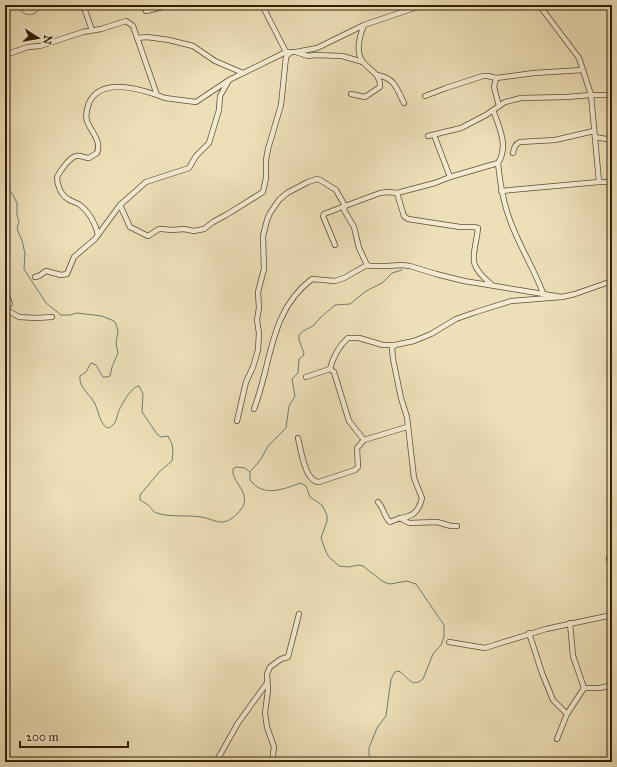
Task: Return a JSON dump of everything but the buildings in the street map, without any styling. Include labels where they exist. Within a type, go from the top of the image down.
[{"type":"street","points":[[83,5],[92,30]]},
{"type":"street","points":[[146,11],[171,5]]},
{"type":"street","points":[[120,204],[130,227],[148,236],[159,229],[184,229],[194,231],[204,229],[246,201],[263,192],[266,178],[266,160],[281,105],[286,57],[288,52],[262,5]]},
{"type":"street","points":[[98,235],[92,218],[77,203],[67,199],[62,193],[58,185],[57,177],[64,166],[74,157],[78,156],[89,158],[97,153],[97,139],[87,121],[86,116],[90,102],[96,93],[103,89],[119,87],[141,89],[165,98],[196,102],[229,80],[288,52],[318,48],[364,25],[412,7],[423,5]]},
{"type":"street","points":[[539,5],[577,54],[583,70],[591,95],[599,182]]},
{"type":"street","points":[[5,55],[92,30],[101,30],[126,21],[133,26],[157,95]]},
{"type":"street","points":[[351,94],[365,97],[378,89],[381,82],[377,75],[363,62],[359,52],[361,33],[364,25]]},
{"type":"street","points":[[137,38],[154,38],[193,46],[215,61],[243,73]]},
{"type":"street","points":[[296,52],[308,56],[342,56],[363,62]]},
{"type":"street","points":[[425,96],[483,76],[496,78],[534,73],[583,70]]},
{"type":"street","points":[[377,75],[394,82],[404,103]]},
{"type":"street","points":[[496,78],[494,87],[499,106]]},
{"type":"street","points":[[36,277],[46,271],[61,275],[68,274],[74,257],[88,246],[98,235],[120,204],[146,182],[190,166],[196,156],[210,142],[219,110],[220,96],[229,80]]},
{"type":"street","points":[[428,136],[461,128],[474,122],[505,102],[521,98],[612,95]]},
{"type":"street","points":[[493,110],[503,145],[502,157],[498,163],[501,191],[511,224],[537,276],[543,293]]},
{"type":"street","points":[[513,153],[514,146],[520,142],[555,140],[594,131]]},
{"type":"street","points":[[434,135],[450,177]]},
{"type":"street","points":[[595,137],[612,140]]},
{"type":"street","points":[[335,245],[323,216],[324,214],[380,193],[397,193],[435,183],[498,163]]},
{"type":"street","points":[[237,421],[246,382],[253,367],[258,350],[258,292],[264,269],[263,236],[270,213],[279,200],[287,193],[308,182],[317,180],[320,180],[336,190],[345,206],[344,210],[354,227],[359,248],[367,264]]},
{"type":"street","points":[[501,191],[612,182]]},
{"type":"street","points":[[397,193],[404,216],[408,219],[460,227],[474,226],[478,228],[473,258],[474,264],[479,274],[492,284]]},
{"type":"street","points":[[254,409],[275,333],[284,312],[299,290],[312,279],[335,281],[344,278],[367,264],[387,266],[402,265],[464,281],[492,284],[562,297]]},
{"type":"street","points":[[330,369],[333,359],[343,342],[348,338],[359,338],[383,345],[395,345],[414,341],[432,334],[456,320],[511,301],[562,297],[612,281]]},
{"type":"street","points":[[5,290],[10,304],[5,308],[19,317],[52,317]]},
{"type":"street","points":[[378,502],[383,508],[390,522],[400,518],[409,517],[414,514],[422,498],[414,478],[407,417],[401,398],[393,359],[392,348],[395,345]]},
{"type":"street","points":[[306,377],[330,369]]},
{"type":"street","points":[[330,369],[334,372],[349,421],[364,440]]},
{"type":"street","points":[[298,438],[308,473],[311,479],[317,482],[355,470],[358,467],[357,448],[364,440],[407,427]]},
{"type":"street","points":[[400,518],[409,524],[437,522],[457,526]]},
{"type":"street","points":[[609,559],[612,570]]},
{"type":"street","points":[[272,762],[274,747],[267,727],[265,713],[268,690],[267,674],[270,667],[281,659],[288,657],[299,614]]},
{"type":"street","points":[[449,642],[485,648],[529,633],[612,615]]},
{"type":"street","points":[[570,623],[573,656],[584,688]]},
{"type":"street","points":[[529,633],[542,673],[553,700],[567,714]]},
{"type":"street","points":[[216,762],[238,723],[267,683]]},
{"type":"street","points":[[584,688],[600,688],[612,685]]},
{"type":"street","points":[[557,739],[567,714],[584,688]]},
{"type":"waterway","points":[[17,5],[23,12],[30,15],[36,12],[42,5]]},
{"type":"waterway","points":[[5,188],[12,193],[17,203],[17,215],[19,221],[17,229],[22,240],[25,254],[24,269],[46,303],[61,315],[77,313],[102,316],[114,321],[116,324],[118,331],[116,343],[118,353],[110,376],[103,377],[96,365],[91,363],[86,372],[80,376],[81,384],[95,404],[102,423],[109,428],[113,425],[119,410],[127,397],[136,387],[139,386],[143,394],[142,412],[157,434],[161,437],[168,436],[172,444],[172,461],[160,471],[140,495],[140,500],[148,505],[154,512],[174,516],[194,516],[224,522],[235,516],[244,504],[245,499],[242,490],[234,478],[233,469],[236,467],[245,468],[250,472]]},
{"type":"waterway","points":[[251,471],[261,459],[268,446],[286,428],[289,406],[295,396],[292,379],[298,373],[299,359],[304,353],[299,340],[299,335],[303,331],[313,326],[335,305],[350,304],[366,291],[382,283],[392,273],[402,270]]},
{"type":"waterway","points":[[250,472],[250,480],[255,486],[261,489],[281,489],[301,483],[306,486],[310,497],[322,505],[327,515],[327,521],[321,538],[329,557],[339,566],[363,566],[386,583],[390,584],[407,581],[416,584],[444,625],[444,637],[441,645],[433,654],[423,679],[416,683],[410,681],[399,671],[395,672],[391,679],[386,716],[377,728],[369,748],[369,755],[374,762]]}]
